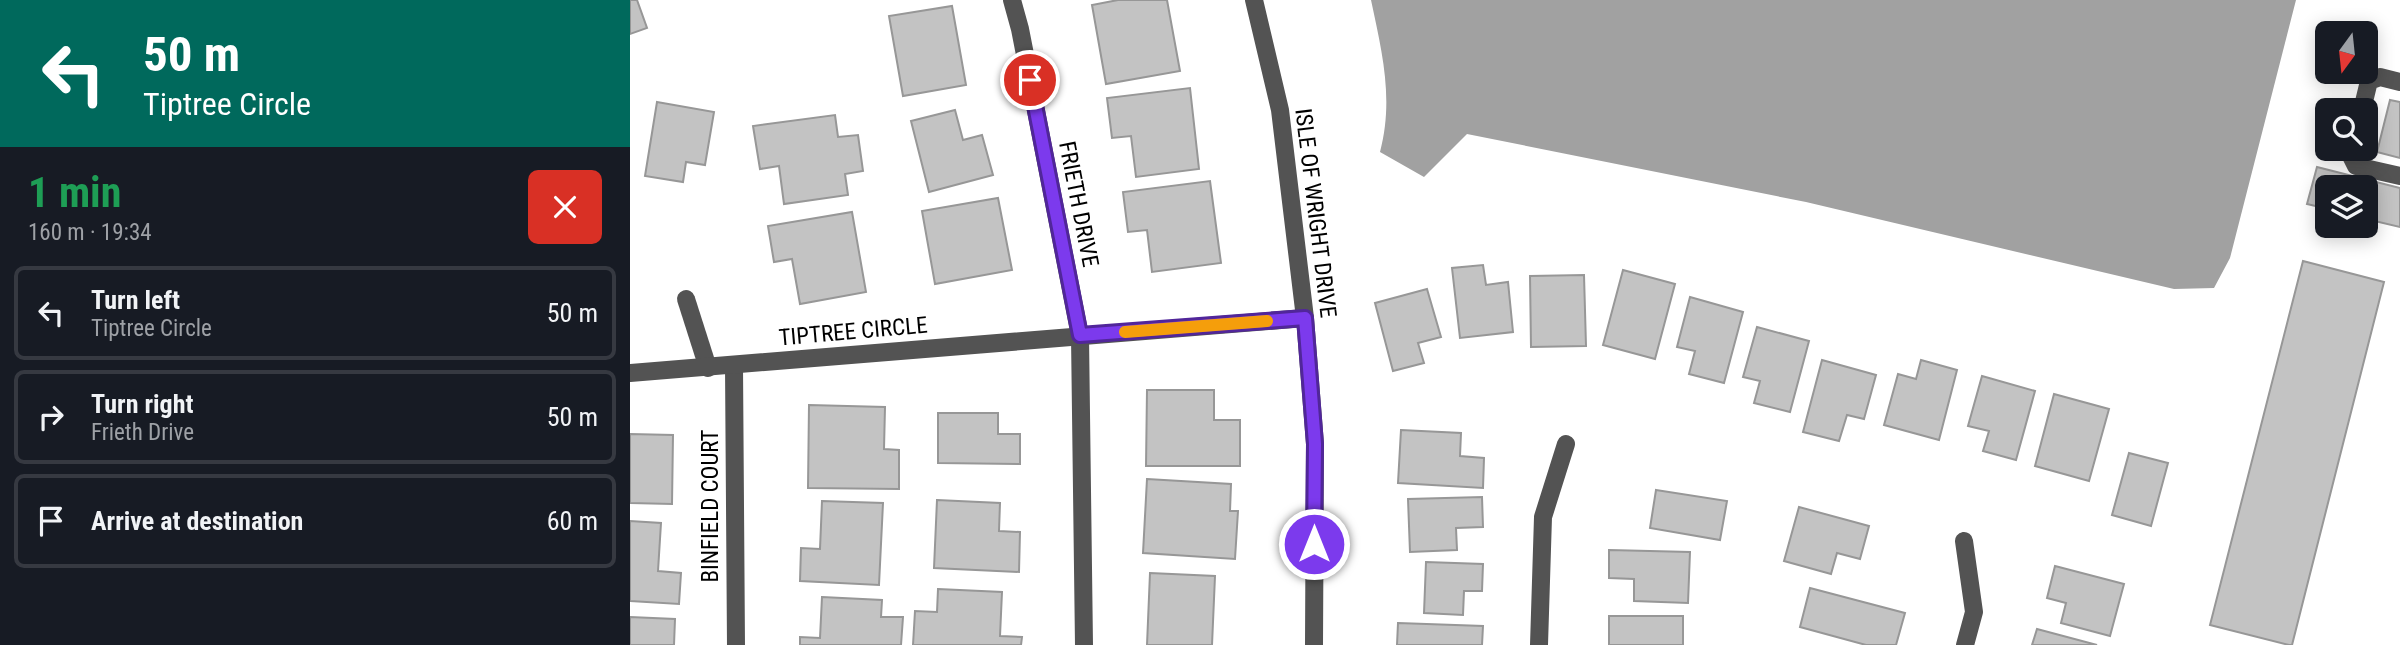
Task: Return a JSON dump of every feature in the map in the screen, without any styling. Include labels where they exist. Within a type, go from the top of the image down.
[{"type":"street","name":"FRIETH DRIVE","points":[[1012,0],[1080,335]]},
{"type":"street","name":"ISLE OF WRIGHT DRIVE","points":[[1254,0],[1280,110],[1305,318],[1315,444],[1314,645]]},
{"type":"street","points":[[2365,98],[2370,82],[2381,77],[2400,82]]},
{"type":"street","points":[[2354,161],[2356,166],[2400,176]]},
{"type":"street","points":[[686,299],[708,368]]},
{"type":"street","name":"TIPTREE CIRCLE","points":[[630,373],[1305,318]]},
{"type":"street","points":[[1080,335],[1084,645]]},
{"type":"street","name":"BINFIELD COURT","points":[[734,366],[736,645]]},
{"type":"street","points":[[1539,645],[1542,517],[1566,443]]},
{"type":"street","points":[[1964,541],[1974,612],[1965,645]]},
{"type":"shaded area","points":[[1371,0],[2296,0],[2230,258],[2214,288],[2174,289],[1806,202],[1467,134],[1424,177],[1380,152],[1386,113],[1385,76]]},
{"type":"building","points":[[630,0],[637,0],[647,28],[630,34]]},
{"type":"building","points":[[1118,0],[1167,0],[1180,71],[1106,84],[1092,5]]},
{"type":"building","points":[[952,6],[966,85],[903,96],[889,16]]},
{"type":"building","points":[[1190,88],[1199,169],[1136,177],[1131,136],[1112,138],[1107,98]]},
{"type":"building","points":[[2390,100],[2400,102],[2400,158],[2378,152]]},
{"type":"building","points":[[657,102],[714,112],[705,165],[686,162],[683,182],[645,176]]},
{"type":"building","points":[[955,110],[963,140],[982,135],[993,175],[929,192],[911,121]]},
{"type":"building","points":[[835,115],[838,137],[858,135],[863,171],[845,174],[848,195],[784,204],[779,166],[760,169],[753,126]]},
{"type":"building","points":[[2317,167],[2349,175],[2315,175],[2315,206],[2307,204]]},
{"type":"building","points":[[1210,181],[1221,263],[1152,272],[1147,230],[1128,232],[1123,192]]},
{"type":"building","points":[[2378,182],[2400,188],[2400,227],[2378,222]]},
{"type":"building","points":[[998,198],[1012,270],[935,284],[922,211]]},
{"type":"building","points":[[852,212],[866,292],[800,304],[792,259],[774,262],[768,226]]},
{"type":"building","points":[[2303,261],[2384,282],[2292,645],[2289,645],[2210,625]]},
{"type":"building","points":[[1483,265],[1486,285],[1508,282],[1513,332],[1460,338],[1452,268]]},
{"type":"building","points":[[1623,270],[1675,284],[1655,359],[1603,345]]},
{"type":"building","points":[[1584,275],[1586,346],[1531,347],[1530,276]]},
{"type":"building","points":[[1427,289],[1441,337],[1418,343],[1424,363],[1393,371],[1375,303]]},
{"type":"building","points":[[1690,297],[1743,312],[1724,383],[1689,374],[1695,351],[1677,347]]},
{"type":"building","points":[[1757,327],[1809,341],[1790,412],[1754,403],[1760,381],[1743,377]]},
{"type":"building","points":[[1822,360],[1876,375],[1864,419],[1847,415],[1839,441],[1803,432]]},
{"type":"building","points":[[1921,360],[1957,370],[1939,440],[1884,425],[1898,374],[1916,379]]},
{"type":"building","points":[[1982,376],[2035,391],[2016,460],[1983,451],[1989,431],[1968,426]]},
{"type":"building","points":[[1147,390],[1214,390],[1214,420],[1240,420],[1240,466],[1146,466]]},
{"type":"building","points":[[2054,394],[2109,409],[2089,481],[2035,466]]},
{"type":"building","points":[[809,405],[885,407],[884,449],[899,450],[899,489],[808,488]]},
{"type":"building","points":[[938,413],[998,413],[998,434],[1020,434],[1020,464],[938,463]]},
{"type":"building","points":[[1401,430],[1461,433],[1460,456],[1484,458],[1483,488],[1398,483]]},
{"type":"building","points":[[630,434],[673,435],[672,504],[630,503]]},
{"type":"building","points":[[2129,453],[2168,463],[2151,526],[2112,515]]},
{"type":"building","points":[[1147,479],[1231,484],[1230,511],[1238,511],[1235,559],[1143,553]]},
{"type":"building","points":[[1656,490],[1727,501],[1720,540],[1650,528]]},
{"type":"building","points":[[1482,497],[1483,527],[1456,528],[1457,550],[1410,552],[1408,499]]},
{"type":"building","points":[[937,500],[1000,503],[999,531],[1020,532],[1019,572],[934,568]]},
{"type":"building","points":[[822,501],[883,503],[879,585],[800,581],[801,548],[820,549]]},
{"type":"building","points":[[1799,507],[1869,526],[1860,559],[1837,553],[1831,574],[1784,561]]},
{"type":"building","points":[[630,521],[661,523],[658,571],[681,573],[679,604],[630,601]]},
{"type":"building","points":[[1609,550],[1690,552],[1688,603],[1634,601],[1634,579],[1609,578]]},
{"type":"building","points":[[1426,562],[1483,564],[1482,591],[1464,591],[1463,615],[1424,613]]},
{"type":"building","points":[[2055,566],[2124,584],[2110,636],[2061,623],[2066,603],[2047,598]]},
{"type":"building","points":[[1150,573],[1215,576],[1212,645],[1147,645]]},
{"type":"building","points":[[1810,588],[1905,613],[1896,645],[1866,645],[1800,627]]},
{"type":"building","points":[[938,589],[1002,592],[1000,636],[1022,637],[1021,645],[913,645],[915,611],[937,612]]},
{"type":"building","points":[[822,597],[882,600],[881,617],[903,617],[901,645],[800,645],[800,637],[820,638]]},
{"type":"building","points":[[1609,616],[1683,616],[1683,645],[1609,645]]},
{"type":"building","points":[[630,617],[675,619],[674,645],[630,645]]},
{"type":"building","points":[[1398,623],[1483,626],[1482,645],[1397,645]]},
{"type":"building","points":[[2037,629],[2097,645],[2032,645]]},
{"type":"slow traffic","points":[[1125,332],[1267,321]]},
{"type":"route","points":[[1030,80],[1080,335],[1305,318],[1315,444],[1314,544]]}]
